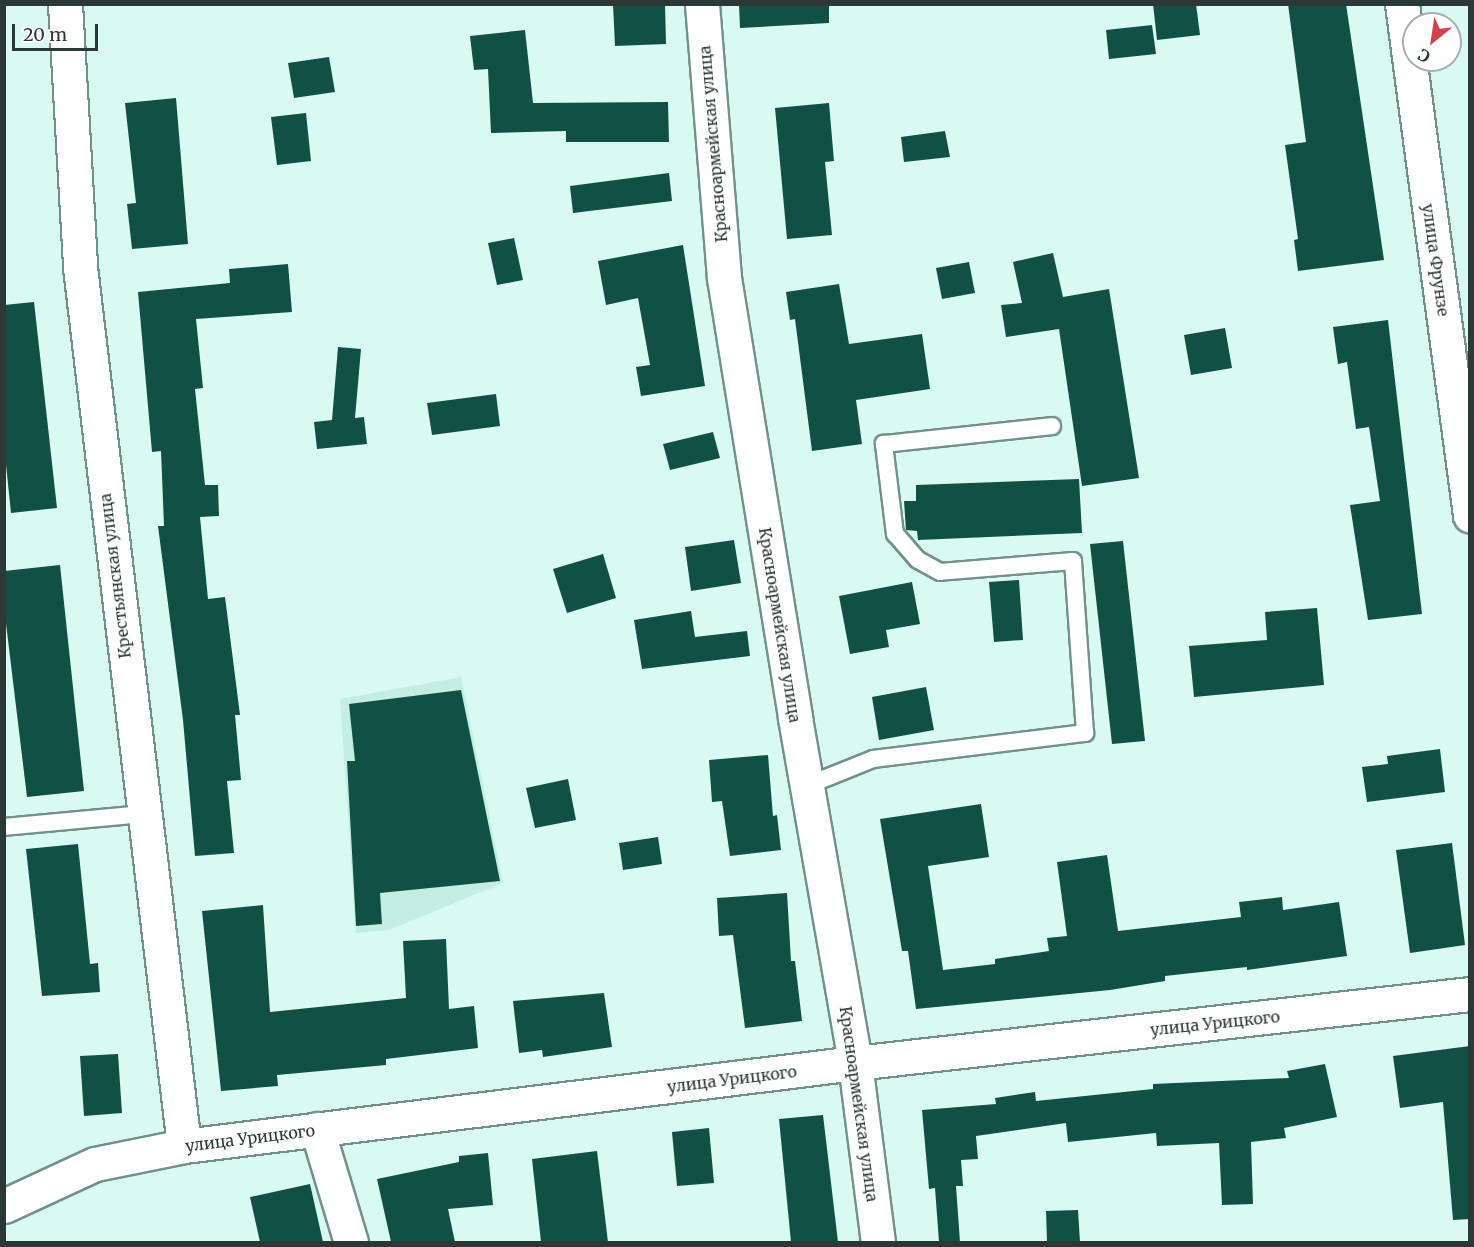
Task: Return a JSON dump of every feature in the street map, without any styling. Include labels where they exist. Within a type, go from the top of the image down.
[{"type":"street","name":"Крестьянская улица","points":[[65,4],[80,267],[142,814],[184,1146]]},
{"type":"street","name":"Красноармейская улица","points":[[702,4],[724,278],[806,786],[855,1063],[878,1242]]},
{"type":"street","name":"улица Фрунзе","points":[[1402,4],[1470,515]]},
{"type":"street","name":"улица Урицкого","points":[[4,1206],[95,1164],[184,1146],[855,1063],[1470,994]]},
{"type":"street","points":[[317,1129],[351,1242]]},
{"type":"lane","points":[[806,786],[873,759],[1085,733],[1073,561],[940,572],[917,559],[895,534],[884,444],[1053,426]]},
{"type":"lane","points":[[4,827],[142,814]]},
{"type":"shaded area","points":[[461,677],[503,883],[389,930],[356,933],[340,699]]},
{"type":"building","points":[[613,4],[665,4],[666,44],[615,46]]},
{"type":"building","points":[[739,4],[829,4],[829,23],[740,28]]},
{"type":"building","points":[[1153,4],[1196,4],[1200,35],[1157,40]]},
{"type":"building","points":[[1288,4],[1346,4],[1384,260],[1298,271],[1294,240],[1298,239],[1285,145],[1306,142]]},
{"type":"building","points":[[1152,25],[1156,54],[1109,59],[1106,30]]},
{"type":"building","points":[[525,30],[533,103],[668,102],[669,142],[566,142],[566,131],[491,133],[488,69],[474,70],[470,36]]},
{"type":"building","points":[[329,57],[335,92],[294,98],[288,63]]},
{"type":"building","points":[[176,98],[188,244],[132,249],[127,204],[136,203],[125,103]]},
{"type":"building","points":[[829,103],[834,161],[825,162],[832,235],[787,239],[775,108]]},
{"type":"building","points":[[306,113],[311,161],[277,165],[271,117]]},
{"type":"building","points":[[945,131],[950,157],[904,162],[901,137]]},
{"type":"building","points":[[669,173],[672,201],[573,213],[570,186]]},
{"type":"building","points":[[514,238],[523,280],[497,285],[488,243]]},
{"type":"building","points":[[683,245],[705,386],[641,396],[636,367],[650,365],[638,298],[606,305],[598,261]]},
{"type":"building","points":[[1053,253],[1063,297],[1109,289],[1139,478],[1082,486],[1059,329],[1006,337],[1001,305],[1022,303],[1013,262]]},
{"type":"building","points":[[969,262],[975,293],[942,299],[936,268]]},
{"type":"building","points":[[288,264],[292,312],[196,319],[203,388],[195,389],[205,485],[218,485],[219,516],[200,517],[208,599],[225,597],[240,715],[235,715],[241,780],[227,781],[234,853],[195,856],[183,720],[158,526],[164,526],[161,451],[152,452],[138,292],[230,283],[229,269]]},
{"type":"building","points":[[839,284],[849,344],[922,334],[930,389],[856,400],[862,444],[812,451],[795,319],[790,320],[786,292]]},
{"type":"building","points":[[34,302],[57,508],[11,513],[4,445],[4,305]]},
{"type":"building","points":[[1388,320],[1422,614],[1368,620],[1350,505],[1380,501],[1369,427],[1356,429],[1347,362],[1338,364],[1333,327]]},
{"type":"building","points":[[1225,328],[1232,368],[1191,375],[1184,335]]},
{"type":"building","points":[[338,347],[361,349],[355,418],[364,417],[367,444],[317,449],[314,422],[332,420]]},
{"type":"building","points":[[496,394],[500,426],[432,435],[427,403]]},
{"type":"building","points":[[713,432],[720,458],[670,470],[663,444]]},
{"type":"building","points":[[1079,479],[1082,533],[918,540],[917,531],[906,530],[904,501],[916,501],[916,485]]},
{"type":"building","points":[[734,540],[741,583],[691,591],[685,547]]},
{"type":"building","points":[[1123,541],[1145,741],[1112,744],[1090,544]]},
{"type":"building","points":[[603,554],[616,598],[567,613],[553,569]]},
{"type":"building","points":[[60,565],[84,791],[27,797],[4,607],[4,571]]},
{"type":"building","points":[[1019,580],[1023,640],[994,642],[989,582]]},
{"type":"building","points":[[912,582],[920,624],[886,630],[889,647],[850,654],[839,596]]},
{"type":"building","points":[[1317,608],[1324,685],[1194,697],[1189,646],[1267,640],[1265,612]]},
{"type":"building","points":[[691,611],[695,637],[747,631],[750,656],[642,669],[634,620]]},
{"type":"building","points":[[926,687],[934,730],[879,740],[872,697]]},
{"type":"building","points":[[461,690],[500,881],[380,893],[382,924],[356,926],[347,761],[355,761],[349,704]]},
{"type":"building","points":[[1440,749],[1445,792],[1367,802],[1362,767],[1388,764],[1387,756]]},
{"type":"building","points":[[768,755],[773,816],[777,815],[781,850],[730,856],[722,801],[712,802],[709,760]]},
{"type":"building","points":[[568,779],[576,820],[535,828],[526,788]]},
{"type":"building","points":[[981,804],[989,857],[928,866],[943,970],[995,964],[995,959],[1049,951],[1047,938],[1067,936],[1057,862],[1107,855],[1118,931],[1241,917],[1239,902],[1282,897],[1283,910],[1339,902],[1347,956],[1247,970],[1247,967],[1165,976],[1165,981],[1110,990],[916,1009],[908,951],[902,951],[880,819]]},
{"type":"building","points":[[658,837],[662,864],[623,870],[619,843]]},
{"type":"building","points":[[1452,843],[1465,945],[1410,953],[1396,850]]},
{"type":"building","points":[[78,844],[90,964],[98,963],[100,992],[42,996],[26,849]]},
{"type":"building","points":[[787,893],[791,961],[795,961],[802,1021],[745,1028],[733,935],[719,936],[717,898]]},
{"type":"building","points":[[263,905],[270,1012],[406,998],[403,941],[446,939],[449,1009],[474,1006],[478,1048],[386,1059],[386,1065],[277,1075],[278,1086],[221,1091],[202,911]]},
{"type":"building","points":[[604,993],[612,1047],[543,1057],[542,1050],[519,1053],[513,1001]]},
{"type":"building","points":[[1470,1046],[1470,1219],[1453,1220],[1443,1102],[1400,1108],[1393,1056]]},
{"type":"building","points":[[118,1054],[122,1113],[84,1116],[80,1056]]},
{"type":"building","points":[[1325,1064],[1337,1117],[1284,1128],[1286,1138],[1251,1142],[1253,1204],[1222,1205],[1219,1143],[1157,1146],[1156,1133],[1068,1142],[1066,1123],[976,1136],[978,1159],[961,1160],[963,1186],[956,1186],[960,1242],[939,1242],[935,1188],[929,1189],[922,1110],[996,1104],[995,1098],[1035,1092],[1036,1101],[1153,1089],[1153,1084],[1289,1078],[1287,1071]]},
{"type":"building","points":[[823,1115],[838,1242],[791,1242],[779,1119]]},
{"type":"building","points":[[709,1128],[714,1183],[677,1186],[672,1132]]},
{"type":"building","points":[[597,1151],[608,1242],[541,1242],[532,1159]]},
{"type":"building","points":[[488,1153],[493,1205],[448,1209],[455,1242],[391,1242],[377,1179],[459,1162],[459,1156]]},
{"type":"building","points":[[310,1184],[323,1242],[260,1242],[250,1197]]},
{"type":"building","points":[[1078,1210],[1080,1242],[1047,1242],[1046,1211]]}]
